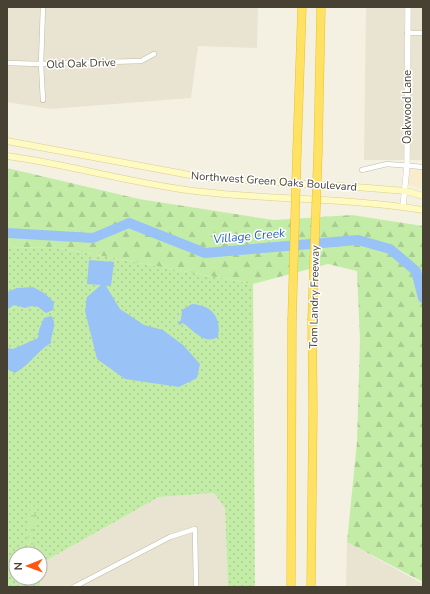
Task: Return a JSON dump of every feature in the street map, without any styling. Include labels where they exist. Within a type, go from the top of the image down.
[{"type":"highway","name":"Tom Landry Freeway","points":[[291,587],[292,320],[302,7]]},
{"type":"highway","name":"Tom Landry Freeway","points":[[311,587],[313,409],[312,320],[321,7]]},
{"type":"main road","name":"Northwest Green Oaks Boulevard","points":[[7,141],[206,178],[406,192],[423,196]]},
{"type":"main road","name":"Northwest Green Oaks Boulevard","points":[[7,156],[165,187],[202,192],[258,198],[371,202],[423,210]]},
{"type":"street","points":[[43,7],[41,64],[43,100]]},
{"type":"street","name":"Oakwood Lane","points":[[403,206],[406,192],[407,166],[408,7]]},
{"type":"street","points":[[407,33],[423,33]]},
{"type":"street","name":"Old Oak Drive","points":[[7,63],[41,64],[141,61],[154,54]]},
{"type":"street","points":[[362,170],[387,164],[423,167]]},
{"type":"street","points":[[74,587],[170,537],[195,529],[196,587]]},
{"type":"shaded area","points":[[7,7],[258,7],[257,48],[198,46],[191,98],[50,109],[7,102]]},
{"type":"shaded area","points":[[366,7],[423,7],[423,160],[364,160]]},
{"type":"shaded area","points":[[423,168],[423,189],[408,185],[408,169]]},
{"type":"shaded area","points":[[214,493],[225,508],[228,587],[40,587],[48,586],[48,559],[159,497]]},
{"type":"shaded area","points":[[347,542],[423,584],[423,587],[346,587]]},
{"type":"green space","points":[[7,168],[139,199],[274,220],[352,215],[423,226],[423,582],[347,542],[357,442],[360,340],[357,271],[328,264],[253,284],[60,248],[7,247]]},
{"type":"green space","points":[[7,247],[60,248],[253,284],[255,587],[228,587],[225,508],[214,493],[159,497],[48,559],[48,546],[8,546],[8,586],[40,587],[7,587]]},
{"type":"green space","points":[[33,505],[38,511],[32,536],[34,546],[29,546],[30,508]]},
{"type":"water","points":[[89,260],[114,262],[111,286],[106,286],[120,309],[144,325],[163,330],[183,345],[200,364],[197,378],[179,387],[125,379],[97,359],[85,311],[87,297],[101,285],[87,284]]},
{"type":"water","points":[[33,287],[44,293],[54,302],[53,310],[46,313],[38,307],[32,306],[25,308],[14,305],[8,309],[7,314],[7,292],[17,288]]},
{"type":"water","points":[[192,304],[205,307],[214,313],[217,318],[219,330],[218,337],[213,339],[204,338],[199,336],[183,323],[179,325],[178,323],[181,320],[182,310]]},
{"type":"water","points":[[51,316],[54,325],[51,343],[15,373],[7,369],[7,348],[13,349],[38,338],[39,330],[44,318]]},
{"type":"waterway","name":"Village Creek","points":[[7,233],[93,238],[129,223],[205,253],[358,240],[390,249],[416,271],[423,298]]}]
